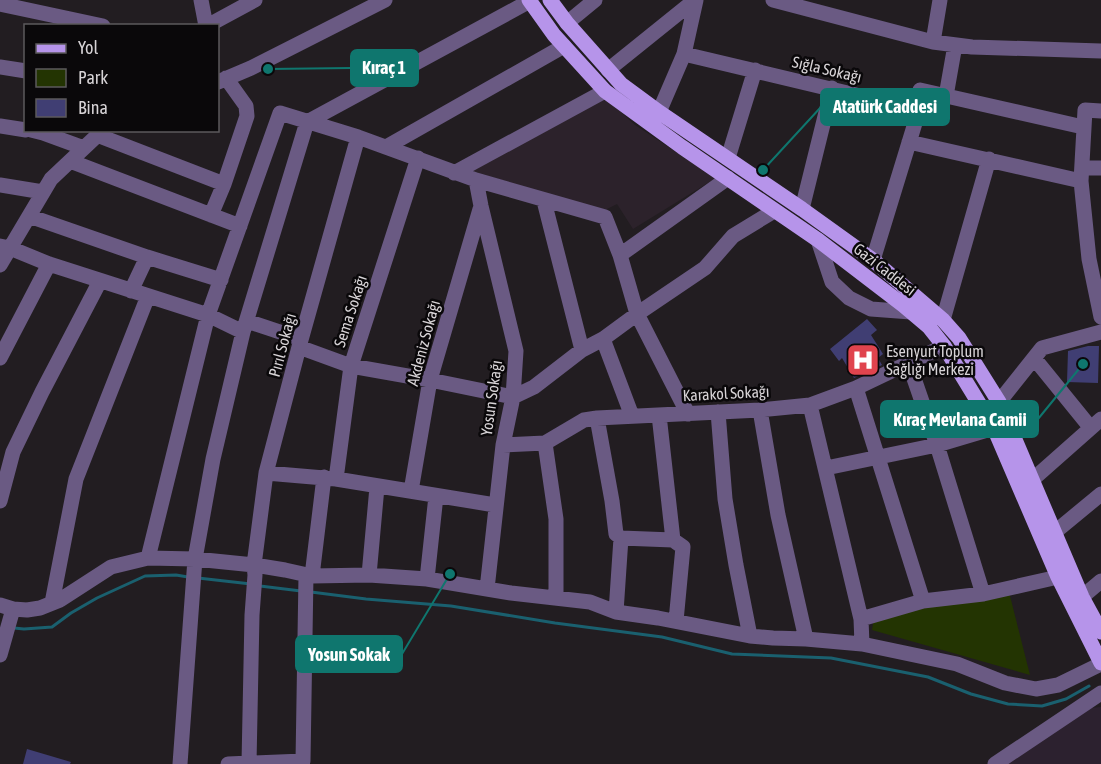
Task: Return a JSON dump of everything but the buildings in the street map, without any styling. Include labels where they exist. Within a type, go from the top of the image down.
[{"type":"main road","name":"Gazi Caddesi","points":[[530,0],[564,46],[605,92],[818,240],[929,327],[944,346],[994,428],[1058,578],[1101,663]]},
{"type":"main road","name":"Gazi Caddesi","points":[[550,0],[567,23],[621,84],[873,260],[943,320],[959,338],[999,402],[1082,597],[1101,632]]},
{"type":"street","points":[[201,0],[207,24]]},
{"type":"street","points":[[211,24],[255,0]]},
{"type":"street","points":[[211,214],[224,184],[247,116],[246,106],[220,79],[251,68],[385,0]]},
{"type":"street","points":[[180,764],[195,563],[213,459],[245,326],[307,122],[530,0]]},
{"type":"street","points":[[567,23],[595,0]]},
{"type":"street","points":[[658,112],[684,54],[696,0]]},
{"type":"street","points":[[608,70],[696,0]]},
{"type":"street","points":[[773,0],[933,42],[972,47],[1101,51]]},
{"type":"street","points":[[933,42],[940,0]]},
{"type":"street","points":[[0,4],[94,24]]},
{"type":"street","points":[[946,96],[955,45]]},
{"type":"street","points":[[386,147],[564,46]]},
{"type":"street","name":"Sığla Sokağı","points":[[684,54],[919,110]]},
{"type":"street","points":[[0,67],[24,71]]},
{"type":"street","points":[[728,158],[755,70]]},
{"type":"street","points":[[802,209],[832,88]]},
{"type":"street","points":[[873,260],[919,110],[920,90],[1083,127]]},
{"type":"street","points":[[454,173],[605,92]]},
{"type":"street","points":[[1101,111],[1085,110],[1082,174],[1089,260],[1101,317]]},
{"type":"street","points":[[148,558],[208,315],[279,113],[358,137],[454,173],[605,217],[620,255],[637,314],[688,414]]},
{"type":"street","points":[[0,126],[24,130]]},
{"type":"street","points":[[39,132],[84,148]]},
{"type":"street","points":[[0,265],[5,247],[29,216],[51,179],[100,133],[224,184]]},
{"type":"street","name":"Pırıl Sokağı","points":[[249,763],[254,570],[266,473],[358,137]]},
{"type":"street","points":[[909,142],[989,159],[1082,174],[1101,168]]},
{"type":"street","name":"Sema Sokağı","points":[[249,763],[303,760],[305,601],[308,577],[351,366],[418,158]]},
{"type":"street","points":[[943,320],[989,159]]},
{"type":"street","points":[[70,161],[240,226]]},
{"type":"street","points":[[620,255],[728,178]]},
{"type":"street","name":"Yosun Sokağı","points":[[476,180],[516,351],[513,397],[503,445],[487,589]]},
{"type":"street","points":[[0,185],[44,192]]},
{"type":"street","points":[[544,201],[582,350]]},
{"type":"street","name":"Akdeniz Sokağı","points":[[411,491],[430,380],[481,206]]},
{"type":"street","points":[[5,247],[100,281],[300,343],[351,366],[513,397],[534,387],[582,350],[603,339],[705,268],[734,236],[774,210]]},
{"type":"street","points":[[29,216],[221,280]]},
{"type":"street","points":[[818,240],[832,282],[849,298],[871,309],[911,312]]},
{"type":"street","points":[[131,291],[147,257]]},
{"type":"street","points":[[0,358],[49,264]]},
{"type":"street","points":[[0,501],[13,452],[100,281]]},
{"type":"street","points":[[52,603],[76,479],[148,296]]},
{"type":"street","points":[[999,402],[1042,348],[1101,332]]},
{"type":"street","points":[[603,339],[632,416]]},
{"type":"street","name":"Karakol Sokağı","points":[[503,445],[545,443],[584,420],[597,418],[759,410],[810,405],[856,388],[944,346]]},
{"type":"street","points":[[1031,481],[1096,423],[1034,358]]},
{"type":"street","points":[[909,364],[937,445],[982,594]]},
{"type":"street","points":[[856,388],[923,601]]},
{"type":"street","points":[[810,405],[861,619],[862,644]]},
{"type":"street","points":[[759,410],[778,515],[806,639]]},
{"type":"street","points":[[718,412],[725,499],[750,636]]},
{"type":"street","points":[[659,415],[673,540]]},
{"type":"street","points":[[597,418],[616,534],[621,538],[673,540],[683,547],[676,621]]},
{"type":"street","points":[[826,468],[937,445],[994,428]]},
{"type":"street","points":[[545,443],[556,519],[556,598]]},
{"type":"street","points":[[266,473],[330,478],[495,506]]},
{"type":"street","points":[[369,575],[377,487]]},
{"type":"street","points":[[1055,532],[1101,495]]},
{"type":"street","points":[[427,579],[436,496]]},
{"type":"street","points":[[616,612],[621,538]]},
{"type":"street","points":[[0,655],[8,631],[8,609],[40,608],[60,600],[111,567],[148,558],[254,570],[285,570],[308,577],[369,575],[427,579],[590,602],[616,612],[750,636],[862,644],[957,664],[1005,683],[1036,689],[1058,685],[1101,663]]},
{"type":"street","points":[[861,619],[923,601],[982,594],[1058,578]]},
{"type":"street","points":[[1082,597],[1101,581]]},
{"type":"street","points":[[994,764],[1101,693]]},
{"type":"street","points":[[228,764],[249,763]]},
{"type":"shaded area","points":[[606,98],[635,125],[716,178],[633,229],[617,204],[603,211],[469,170]]},
{"type":"shaded area","points":[[1101,707],[1101,764],[1007,764],[1089,708]]},
{"type":"green space","points":[[1009,592],[1030,675],[872,630],[874,617]]},
{"type":"waterway","points":[[14,628],[52,627],[97,598],[145,576],[188,577]]},
{"type":"waterway","points":[[198,578],[251,584]]},
{"type":"waterway","points":[[260,586],[301,591]]},
{"type":"waterway","points":[[311,592],[451,606],[662,637],[732,654],[831,658],[928,677],[971,694],[1008,704],[1042,706],[1066,699],[1089,686]]},
{"type":"place","name":"Kıraç 1","points":[[268,69]]},
{"type":"place","name":"Atatürk Caddesi","points":[[763,170]]},
{"type":"place","name":"Esenyurt Toplum Sağlığı Merkezi","points":[[863,360]]},
{"type":"place","name":"Kıraç Mevlana Camii","points":[[1083,364]]},
{"type":"place","name":"Yosun Sokak","points":[[450,574]]}]
